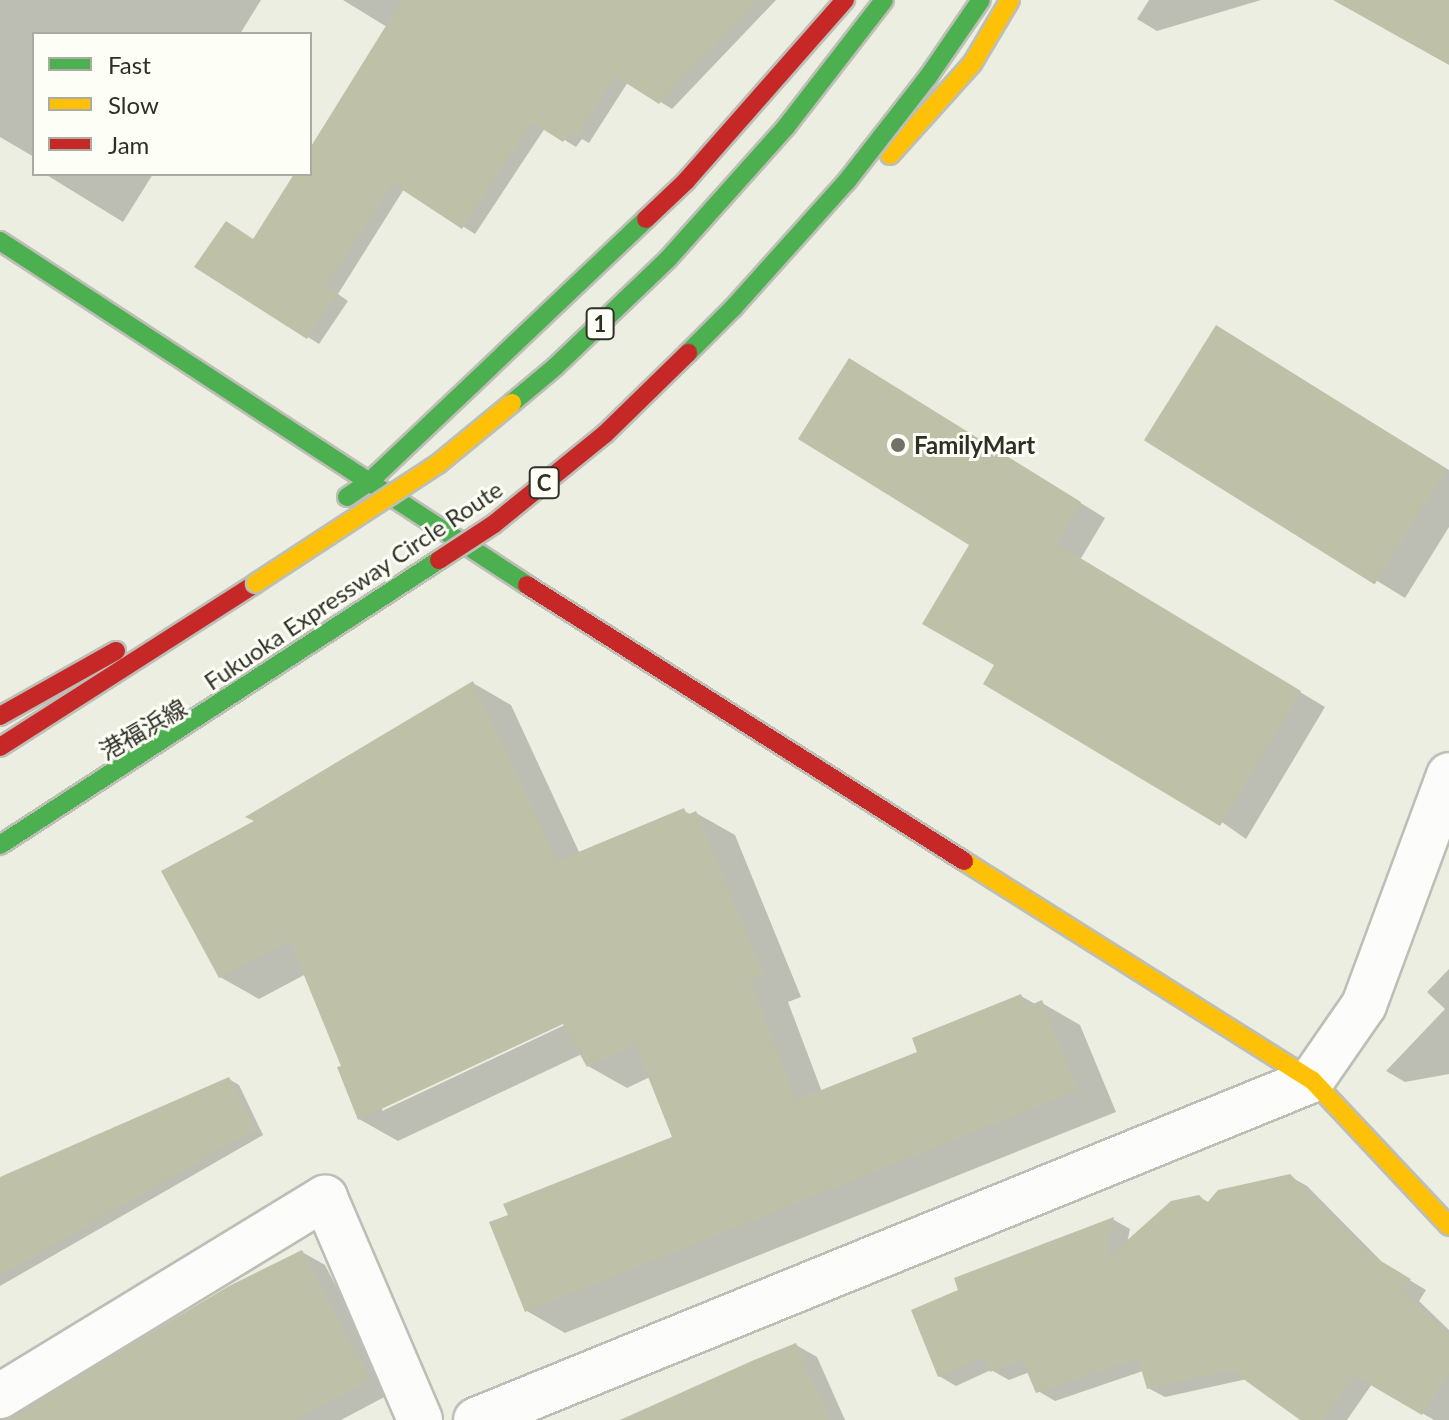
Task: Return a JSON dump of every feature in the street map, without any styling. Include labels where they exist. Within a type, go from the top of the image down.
[{"type":"main road","points":[[333,507],[369,482],[686,181],[845,0]]},
{"type":"main road","name":"1","points":[[0,747],[438,464],[555,367],[668,259],[786,127],[884,0]]},
{"type":"main road","name":"Fukuoka Expressway Circle Route","points":[[0,845],[494,524],[606,433],[733,308],[847,181],[928,77],[981,0]]},
{"type":"main road","name":"港福浜線","points":[[0,835],[190,731],[326,632],[461,544],[626,412],[779,277],[972,64],[1010,0]]},
{"type":"main road","points":[[0,241],[461,544],[1312,1080],[1449,1226]]},
{"type":"main road","points":[[0,716],[134,640],[273,549]]},
{"type":"main road","points":[[0,726],[256,583]]},
{"type":"street","points":[[476,1420],[1312,1080],[1364,1005],[1449,775]]},
{"type":"street","points":[[0,1396],[325,1198],[420,1420]]},
{"type":"building","points":[[402,0],[758,0],[659,104],[615,76],[576,138],[569,133],[563,142],[532,122],[462,229],[392,183],[327,286],[337,292],[307,339],[194,267],[226,221],[253,239],[293,176],[312,176],[312,145]]},
{"type":"building","points":[[1333,0],[1449,0],[1449,65]]},
{"type":"building","points":[[1216,325],[1447,469],[1375,584],[1144,440]]},
{"type":"building","points":[[849,358],[1081,502],[1057,544],[1301,691],[1220,826],[983,684],[994,665],[922,624],[969,545],[798,439]]},
{"type":"building","points":[[473,681],[557,861],[684,808],[687,815],[696,811],[764,975],[750,980],[796,1100],[917,1052],[912,1038],[1021,994],[1026,1007],[1042,1000],[1078,1090],[525,1312],[489,1222],[508,1215],[503,1204],[672,1137],[635,1044],[587,1067],[563,1024],[358,1120],[337,1067],[341,1066],[290,941],[219,978],[161,871],[254,821],[245,817]]},
{"type":"building","points":[[229,1077],[254,1130],[0,1275],[0,1177]]},
{"type":"building","points":[[1290,1174],[1369,1254],[1411,1279],[1403,1290],[1449,1334],[1449,1374],[1422,1415],[1355,1376],[1323,1420],[1300,1420],[1231,1370],[1147,1389],[1138,1358],[1036,1393],[1022,1360],[990,1372],[984,1357],[938,1377],[911,1310],[958,1290],[954,1278],[1114,1217],[1105,1260],[1171,1201],[1199,1195],[1207,1203],[1218,1190]]},
{"type":"building","points":[[302,1250],[370,1379],[294,1420],[4,1420],[229,1286]]},
{"type":"building","points":[[796,1343],[831,1420],[620,1420],[754,1360]]},
{"type":"traffic: fast","points":[[512,403],[555,367],[668,259],[786,127],[884,0]]},
{"type":"traffic: fast","points":[[688,353],[733,308],[847,181],[928,77],[981,0]]},
{"type":"traffic: fast","points":[[347,497],[369,482],[646,219]]},
{"type":"traffic: fast","points":[[0,241],[527,585]]},
{"type":"traffic: fast","points":[[0,845],[439,560]]},
{"type":"traffic: slow","points":[[890,155],[972,64],[1010,0]]},
{"type":"traffic: slow","points":[[256,583],[438,464],[512,403]]},
{"type":"traffic: slow","points":[[964,861],[1312,1080],[1449,1226]]},
{"type":"traffic: jam","points":[[646,219],[686,181],[845,0]]},
{"type":"traffic: jam","points":[[439,560],[494,524],[606,433],[688,353]]},
{"type":"traffic: jam","points":[[0,747],[256,583]]},
{"type":"traffic: jam","points":[[527,585],[964,861]]},
{"type":"traffic: jam","points":[[0,716],[116,651]]},
{"type":"place","name":"FamilyMart","points":[[898,445]]}]
